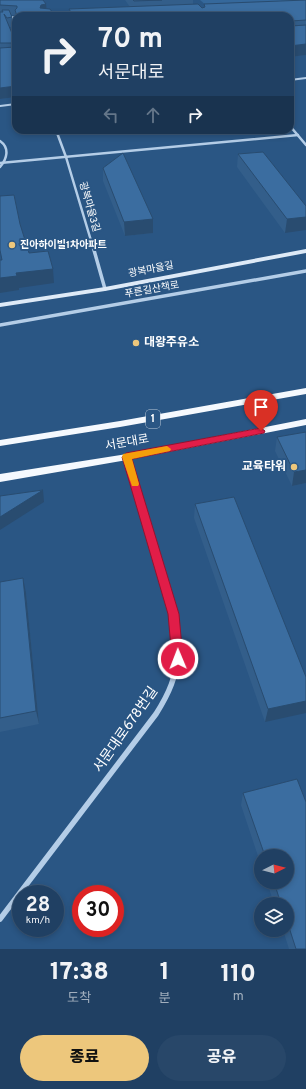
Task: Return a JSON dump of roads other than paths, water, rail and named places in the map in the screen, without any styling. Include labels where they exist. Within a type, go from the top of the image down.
[{"type":"main road","name":"서문대로","points":[[0,443],[120,424],[306,391]]},
{"type":"main road","name":"서문대로","points":[[0,478],[126,457],[306,422]]},
{"type":"street","points":[[0,17],[12,17]]},
{"type":"street","points":[[294,80],[306,78]]},
{"type":"street","points":[[0,106],[12,104]]},
{"type":"street","points":[[294,130],[306,145]]},
{"type":"street","name":"광복마을3길","points":[[57,134],[66,157],[105,289]]},
{"type":"street","points":[[0,163],[298,135]]},
{"type":"street","points":[[0,141],[5,145],[7,150],[5,163],[0,167]]},
{"type":"street","name":"광복마을길","points":[[0,305],[105,289],[306,251]]},
{"type":"street","name":"푸른길산책로","points":[[0,325],[306,271]]},
{"type":"street","name":"서문대로678번길","points":[[0,919],[156,714],[165,698],[177,667],[177,640],[174,614],[126,457]]},
{"type":"place","name":"진아하이빌1차아파트","points":[[12,245]]},
{"type":"place","name":"대왕주유소","points":[[136,343]]},
{"type":"place","name":"교육타워","points":[[294,467]]}]
